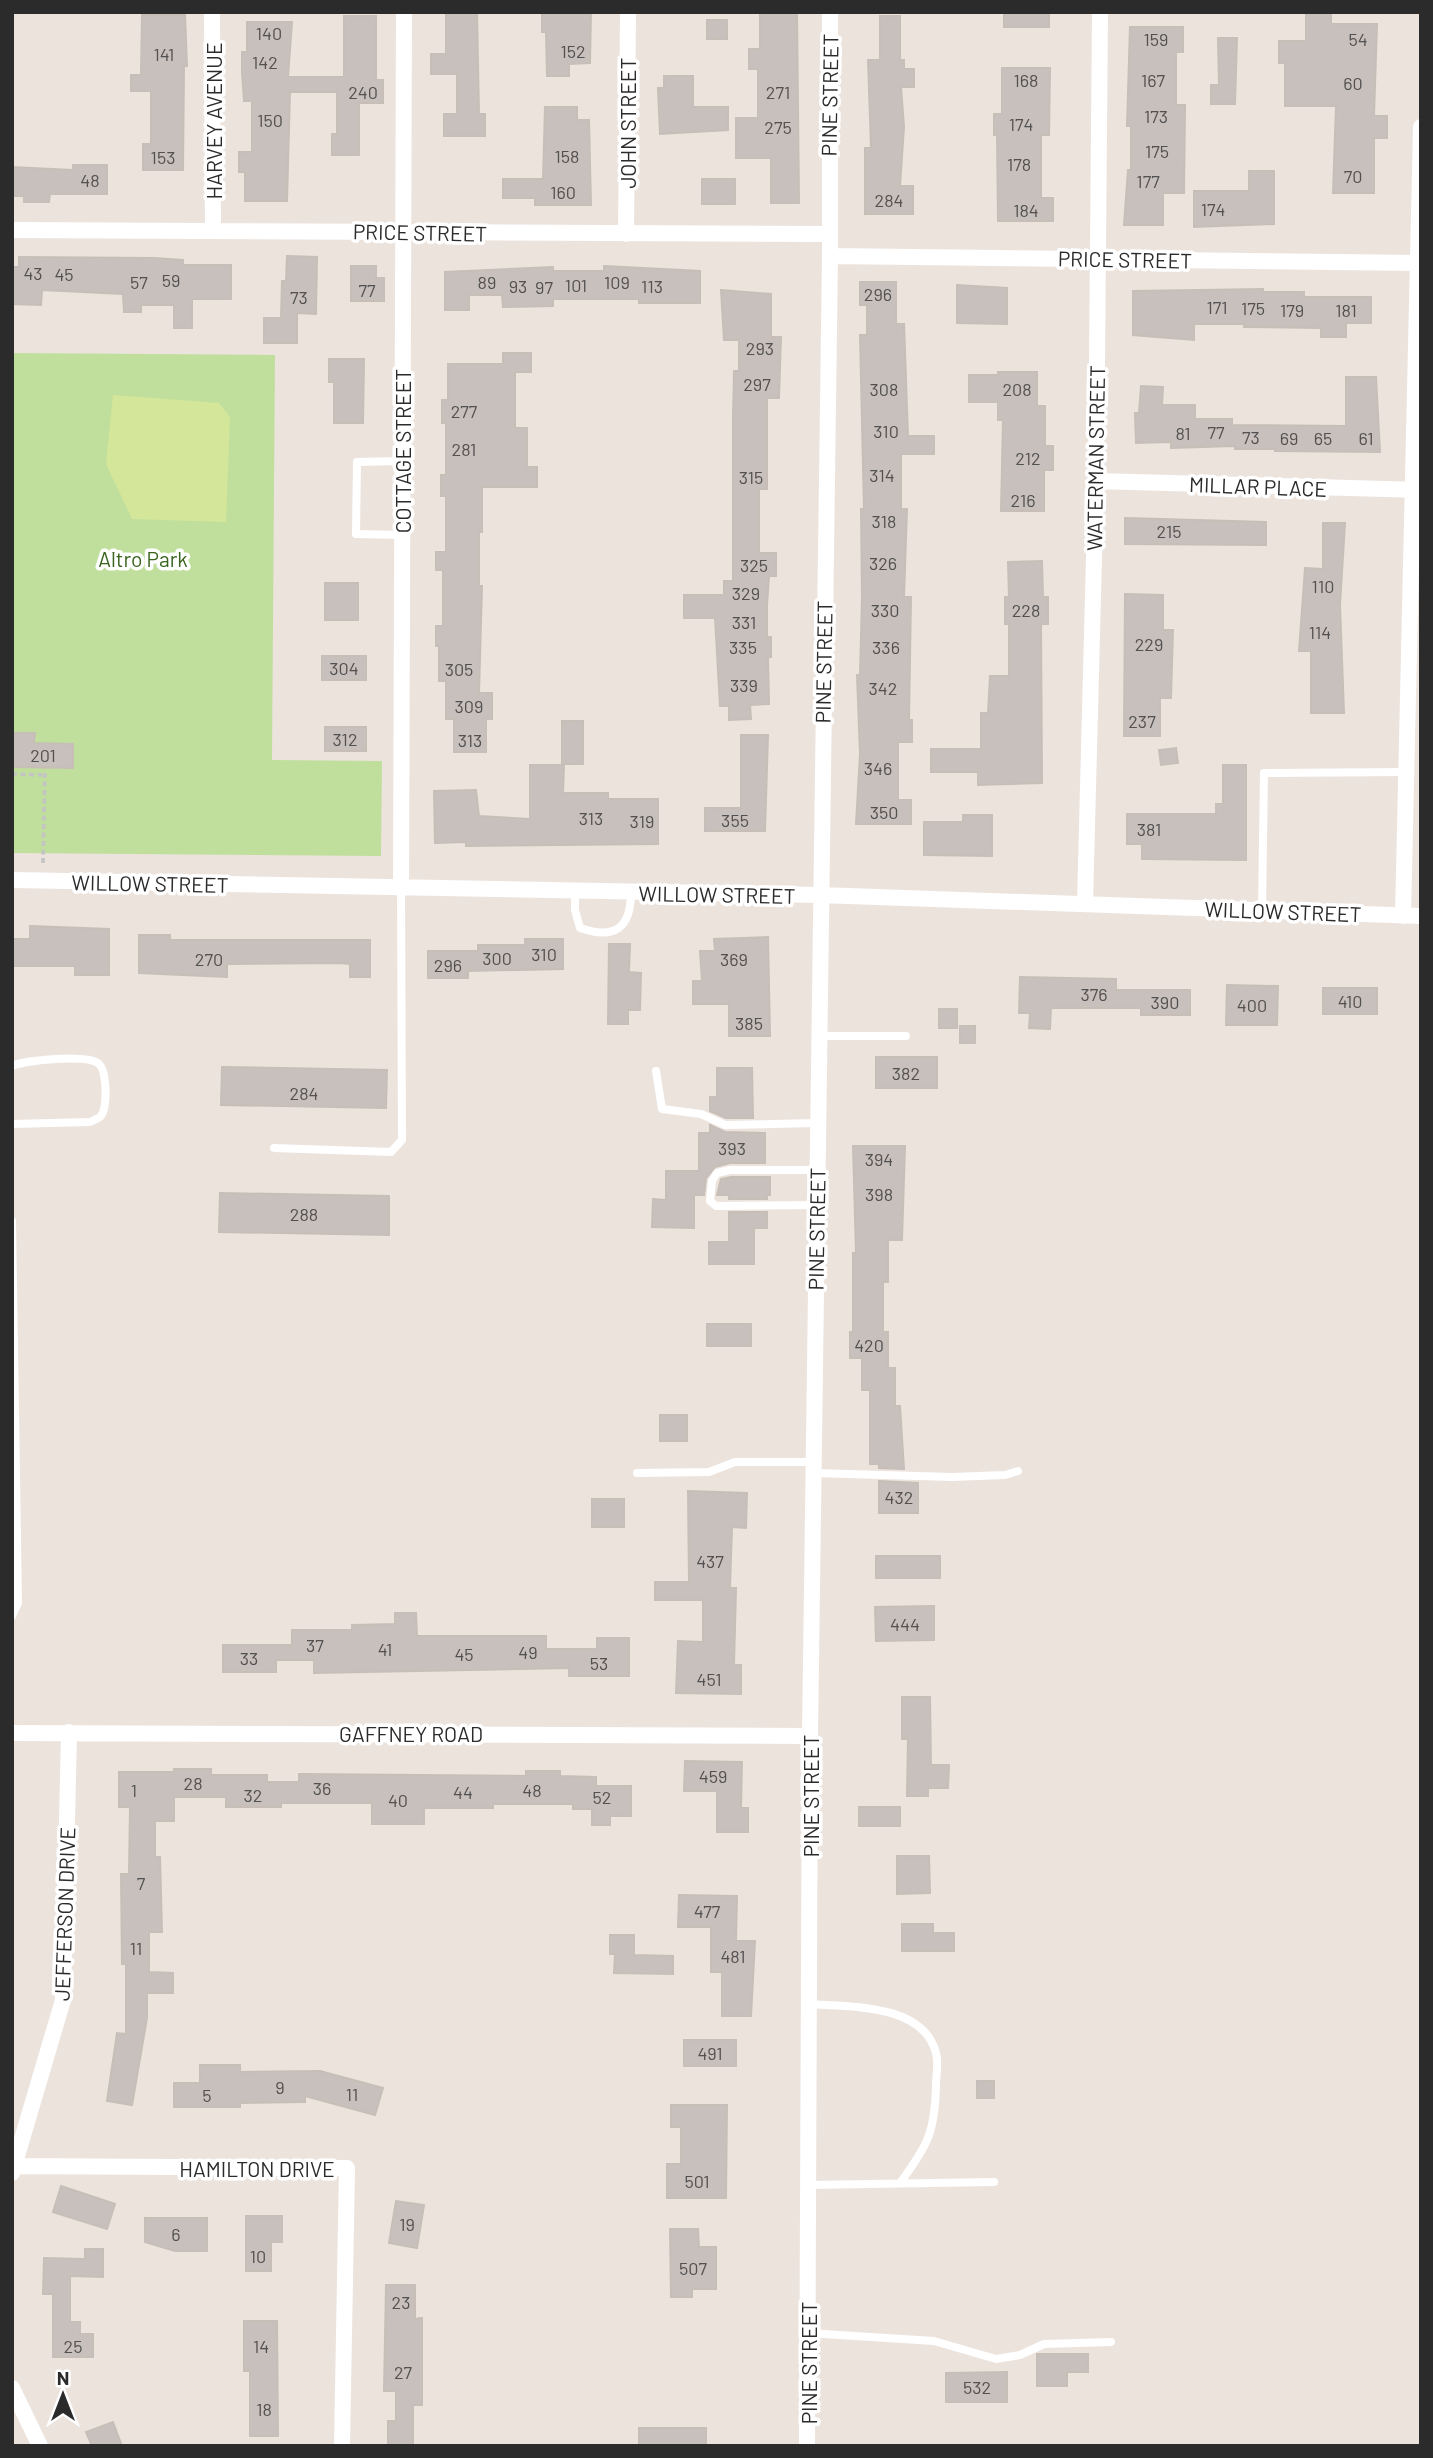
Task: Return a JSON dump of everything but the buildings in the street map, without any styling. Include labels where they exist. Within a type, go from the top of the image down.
[{"type":"street","name":"HARVEY AVENUE","points":[[212,12],[213,230]]},
{"type":"street","name":"COTTAGE STREET","points":[[401,889],[404,12]]},
{"type":"street","name":"JOHN STREET","points":[[626,234],[628,12]]},
{"type":"street","name":"PINE STREET","points":[[807,2446],[810,1735],[830,256],[830,12]]},
{"type":"street","name":"WATERMAN STREET","points":[[1085,903],[1096,481],[1100,12]]},
{"type":"street","points":[[1403,916],[1416,490],[1421,127]]},
{"type":"street","name":"PRICE STREET","points":[[12,230],[828,234]]},
{"type":"street","name":"PRICE STREET","points":[[830,256],[1419,262]]},
{"type":"street","name":"MILLAR PLACE","points":[[1096,481],[1416,490]]},
{"type":"street","name":"WILLOW STREET","points":[[12,880],[820,895],[1421,916]]},
{"type":"street","name":"JEFFERSON DRIVE","points":[[13,2170],[63,2000],[69,1732]]},
{"type":"street","name":"GAFFNEY ROAD","points":[[12,1733],[810,1735]]},
{"type":"street","name":"HAMILTON DRIVE","points":[[13,2170],[348,2168],[342,2446]]},
{"type":"street","points":[[12,2388],[40,2446]]},
{"type":"lane","points":[[402,461],[357,462],[356,534],[402,535]]},
{"type":"lane","points":[[1262,910],[1264,773],[1406,772]]},
{"type":"lane","points":[[274,1149],[391,1152],[402,1140],[401,889]]},
{"type":"lane","points":[[575,892],[575,910],[580,928],[590,931],[615,931],[623,927],[631,911],[631,892]]},
{"type":"lane","points":[[818,1036],[906,1036]]},
{"type":"lane","points":[[12,1066],[23,1061],[88,1059],[100,1064],[104,1075],[104,1111],[100,1118],[90,1122],[12,1124]]},
{"type":"lane","points":[[656,1071],[662,1109],[701,1114],[725,1125],[817,1123]]},
{"type":"lane","points":[[816,1205],[716,1206],[710,1201],[712,1181],[716,1173],[730,1170],[817,1170]]},
{"type":"lane","points":[[12,1220],[18,1603],[12,1616]]},
{"type":"lane","points":[[637,1473],[709,1472],[735,1462],[952,1476],[1005,1475],[1018,1471]]},
{"type":"lane","points":[[809,2004],[878,2010],[902,2017],[926,2032],[937,2054],[935,2122],[920,2156],[900,2183]]},
{"type":"lane","points":[[808,2185],[993,2182]]},
{"type":"lane","points":[[808,2333],[934,2341],[996,2359],[1020,2355],[1044,2344],[1111,2342]]},
{"type":"path","points":[[43,863],[45,769]]},
{"type":"path","points":[[12,774],[45,775]]},
{"type":"green space","name":"Altro Park","points":[[12,353],[275,355],[272,760],[382,761],[381,856],[12,853]]},
{"type":"green space","points":[[113,395],[219,403],[230,417],[226,522],[132,519],[106,464]]}]
